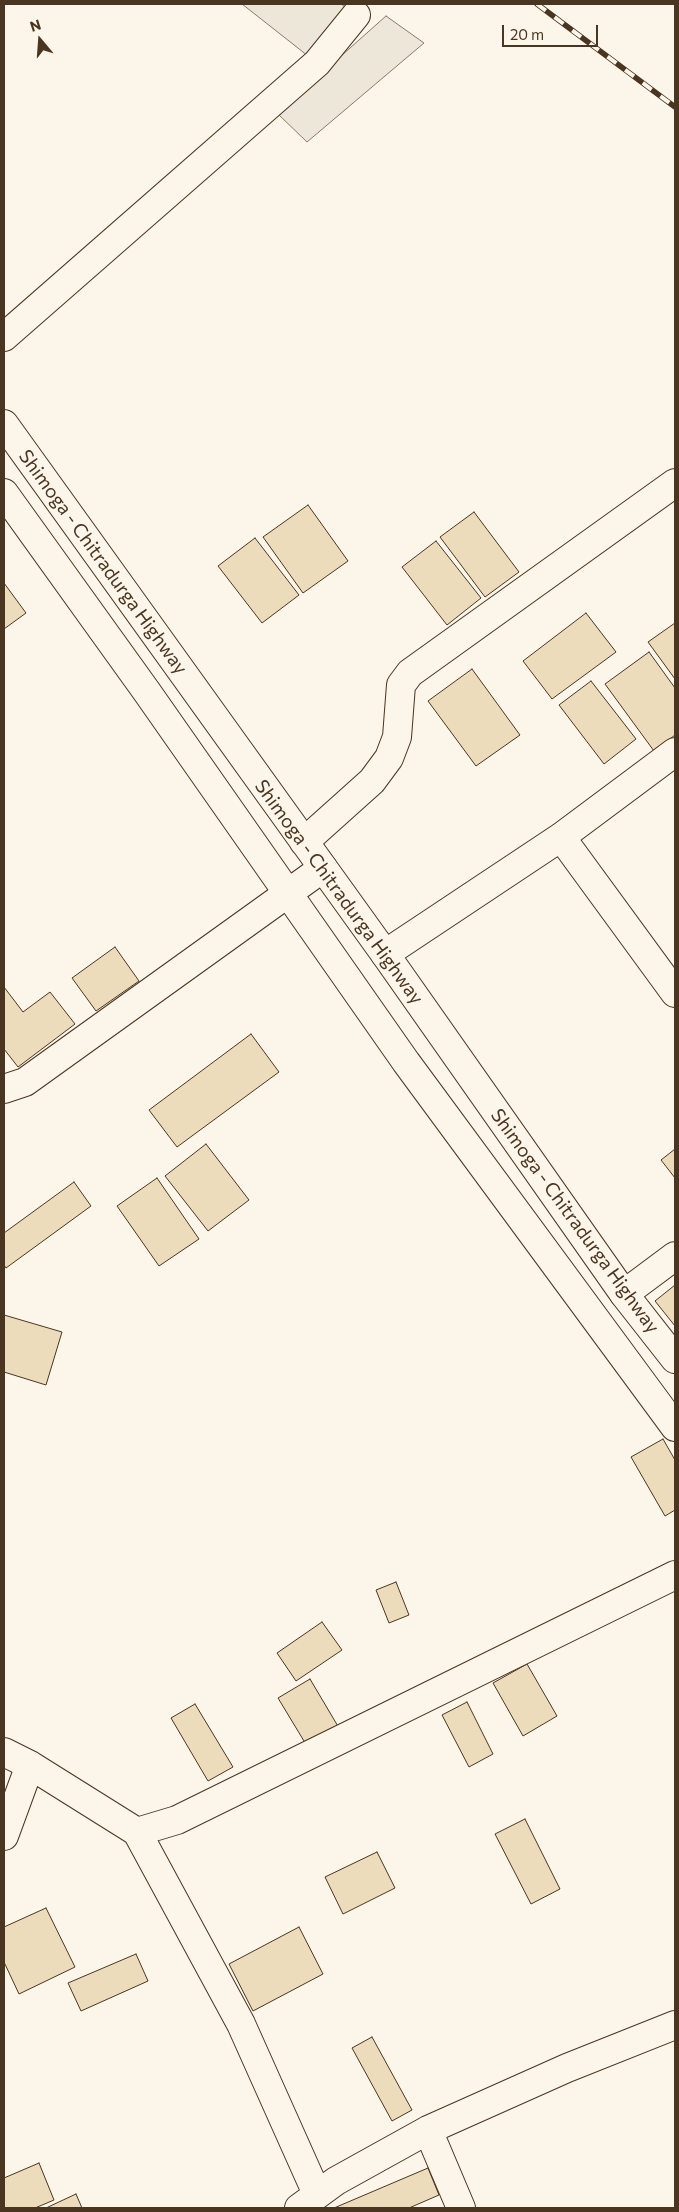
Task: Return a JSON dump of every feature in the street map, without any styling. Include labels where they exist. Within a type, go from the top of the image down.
[{"type":"street","points":[[4,336],[317,63],[356,15]]},
{"type":"street","name":"Shimoga - Chitradurga Highway","points":[[4,424],[385,954],[624,1294],[675,1359]]},
{"type":"street","points":[[304,842],[372,780],[389,758],[397,737],[401,685],[410,673],[675,483]]},
{"type":"street","points":[[4,493],[147,692],[412,1070],[675,1428]]},
{"type":"street","points":[[385,954],[561,838],[675,752]]},
{"type":"street","points":[[561,838],[675,993]]},
{"type":"street","points":[[4,1089],[25,1082],[323,868]]},
{"type":"street","points":[[624,1294],[675,1256]]},
{"type":"street","points":[[137,1832],[177,1820],[675,1575]]},
{"type":"street","points":[[4,1752],[30,1765],[137,1832],[241,2024],[308,2201],[428,2130],[567,2068],[675,2025]]},
{"type":"street","points":[[4,1836],[30,1765]]},
{"type":"street","points":[[428,2130],[461,2208]]},
{"type":"shaded area","points":[[242,4],[341,4],[356,15],[317,63]]},
{"type":"shaded area","points":[[386,16],[424,43],[307,142],[277,113]]},
{"type":"building","points":[[308,505],[348,561],[303,593],[263,537]]},
{"type":"building","points":[[474,512],[519,572],[485,597],[440,537]]},
{"type":"building","points":[[255,538],[299,595],[262,623],[218,566]]},
{"type":"building","points":[[436,541],[481,598],[447,625],[402,567]]},
{"type":"building","points":[[4,583],[26,613],[4,629]]},
{"type":"building","points":[[586,613],[616,652],[552,699],[523,661]]},
{"type":"building","points":[[675,623],[675,679],[648,642]]},
{"type":"building","points":[[649,652],[675,688],[675,735],[654,751],[605,684]]},
{"type":"building","points":[[472,669],[520,735],[476,766],[428,701]]},
{"type":"building","points":[[591,681],[636,739],[604,764],[559,705]]},
{"type":"building","points":[[115,947],[139,981],[96,1011],[72,978]]},
{"type":"building","points":[[4,987],[23,1012],[50,992],[75,1024],[18,1067],[4,1049]]},
{"type":"building","points":[[251,1034],[279,1072],[177,1147],[149,1110]]},
{"type":"building","points":[[206,1144],[249,1200],[208,1231],[165,1176]]},
{"type":"building","points":[[675,1149],[675,1178],[661,1160]]},
{"type":"building","points":[[157,1178],[199,1239],[159,1266],[117,1206]]},
{"type":"building","points":[[74,1182],[91,1206],[6,1268],[4,1265],[4,1233]]},
{"type":"building","points":[[675,1285],[675,1326],[655,1301]]},
{"type":"building","points":[[4,1315],[62,1332],[46,1385],[4,1372]]},
{"type":"building","points":[[663,1439],[675,1460],[675,1510],[665,1516],[631,1457]]},
{"type":"building","points":[[396,1582],[409,1615],[389,1623],[376,1590]]},
{"type":"building","points":[[322,1622],[342,1650],[296,1681],[277,1653]]},
{"type":"building","points":[[527,1664],[557,1716],[523,1736],[493,1683]]},
{"type":"building","points":[[310,1679],[339,1728],[307,1746],[278,1698]]},
{"type":"building","points":[[467,1702],[493,1754],[469,1767],[442,1715]]},
{"type":"building","points":[[195,1704],[233,1767],[208,1781],[171,1718]]},
{"type":"building","points":[[525,1819],[560,1889],[531,1904],[495,1834]]},
{"type":"building","points":[[377,1852],[395,1888],[343,1914],[325,1877]]},
{"type":"building","points":[[46,1908],[75,1967],[19,1994],[4,1962],[4,1927]]},
{"type":"building","points":[[299,1927],[323,1974],[253,2011],[229,1964]]},
{"type":"building","points":[[136,1954],[148,1981],[81,2011],[68,1983]]},
{"type":"building","points":[[372,2037],[412,2110],[392,2121],[352,2048]]},
{"type":"building","points":[[39,2163],[54,2200],[35,2208],[4,2208],[4,2178]]},
{"type":"building","points":[[428,2168],[439,2195],[409,2208],[334,2208]]},
{"type":"building","points":[[76,2194],[82,2208],[46,2208]]},
{"type":"railway","points":[[537,4],[675,107]]}]
